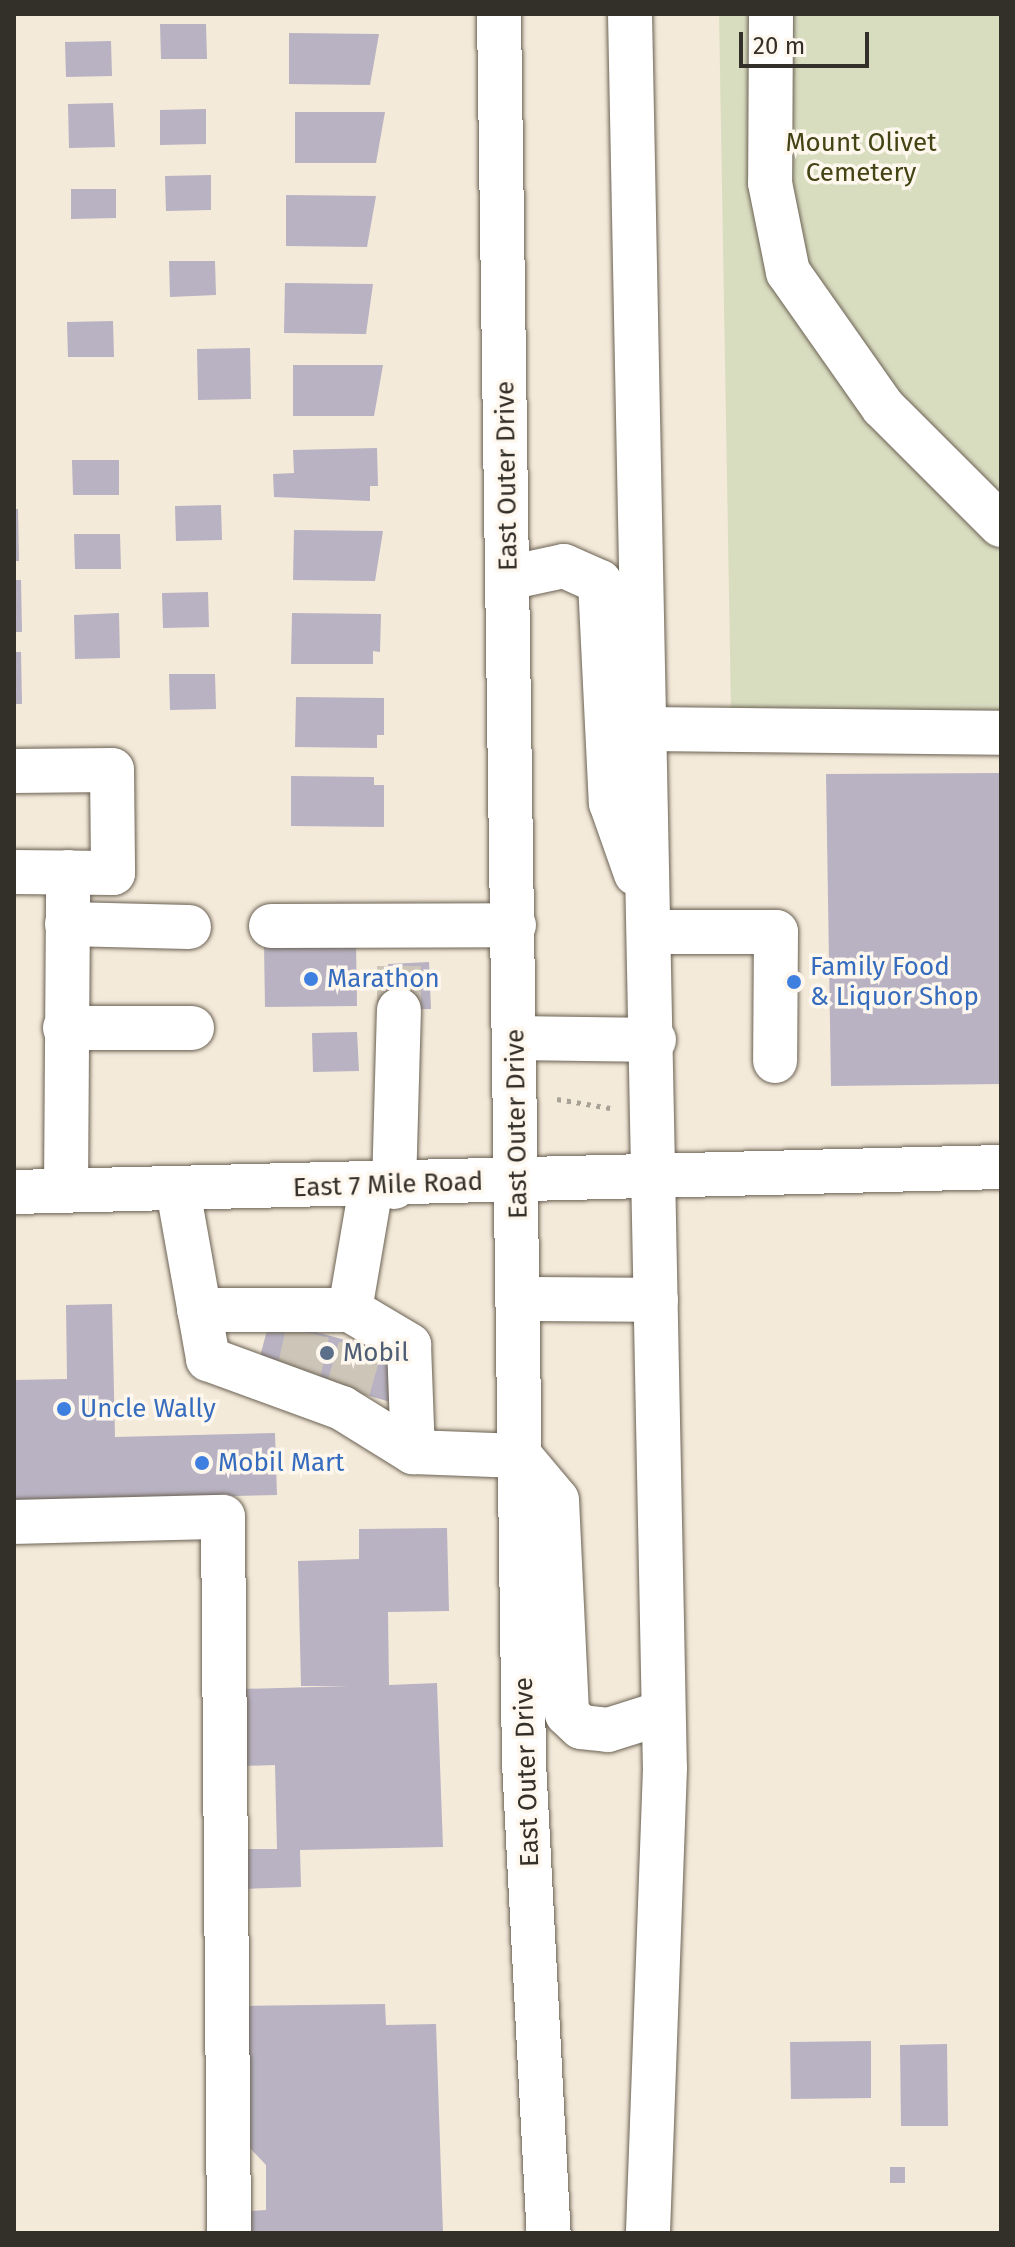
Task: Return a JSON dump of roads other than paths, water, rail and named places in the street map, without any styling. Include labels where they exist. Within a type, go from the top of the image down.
[{"type":"main road","name":"East Outer Drive","points":[[499,14],[524,1763],[549,2233]]},
{"type":"main road","points":[[630,14],[654,1040],[665,1768],[648,2233]]},
{"type":"main road","points":[[771,14],[770,183],[788,272],[883,407],[1001,525]]},
{"type":"main road","points":[[508,578],[564,566],[600,582],[611,803],[650,923]]},
{"type":"main road","points":[[645,729],[1001,733]]},
{"type":"main road","points":[[14,771],[112,770],[113,873],[14,872]]},
{"type":"main road","points":[[66,1191],[68,872]]},
{"type":"main road","points":[[650,923],[776,932],[775,1061]]},
{"type":"main road","points":[[67,924],[189,927]]},
{"type":"main road","points":[[271,926],[400,945],[514,925]]},
{"type":"main road","points":[[341,1322],[383,1187],[399,1010]]},
{"type":"main road","points":[[65,1028],[192,1028]]},
{"type":"main road","points":[[516,1038],[654,1040]]},
{"type":"main road","name":"East 7 Mile Road","points":[[14,1192],[383,1187],[654,1175],[1001,1167]]},
{"type":"main road","points":[[178,1190],[208,1359],[345,1399],[413,1452],[520,1456],[557,1500],[567,1714],[581,1727],[608,1730],[662,1713]]},
{"type":"main road","points":[[518,1299],[656,1300]]},
{"type":"main road","points":[[199,1310],[341,1322],[409,1345],[413,1452]]},
{"type":"main road","points":[[14,1522],[223,1517],[229,2233]]},
{"type":"tunnel","points":[[399,963],[399,1010]]},
{"type":"tunnel","points":[[298,1376],[308,1330]]},
{"type":"tunnel","points":[[348,1390],[361,1344]]},
{"type":"place","name":"Marathon","points":[[311,979]]},
{"type":"place","name":"Family Food & Liquor Shop","points":[[794,982]]},
{"type":"place","name":"Mobil","points":[[327,1353]]},
{"type":"place","name":"Uncle Wally","points":[[64,1409]]},
{"type":"place","name":"Mobil Mart","points":[[202,1463]]},
{"type":"park label","name":"Mount Olivet Cemetery","points":[[861,158]]}]
